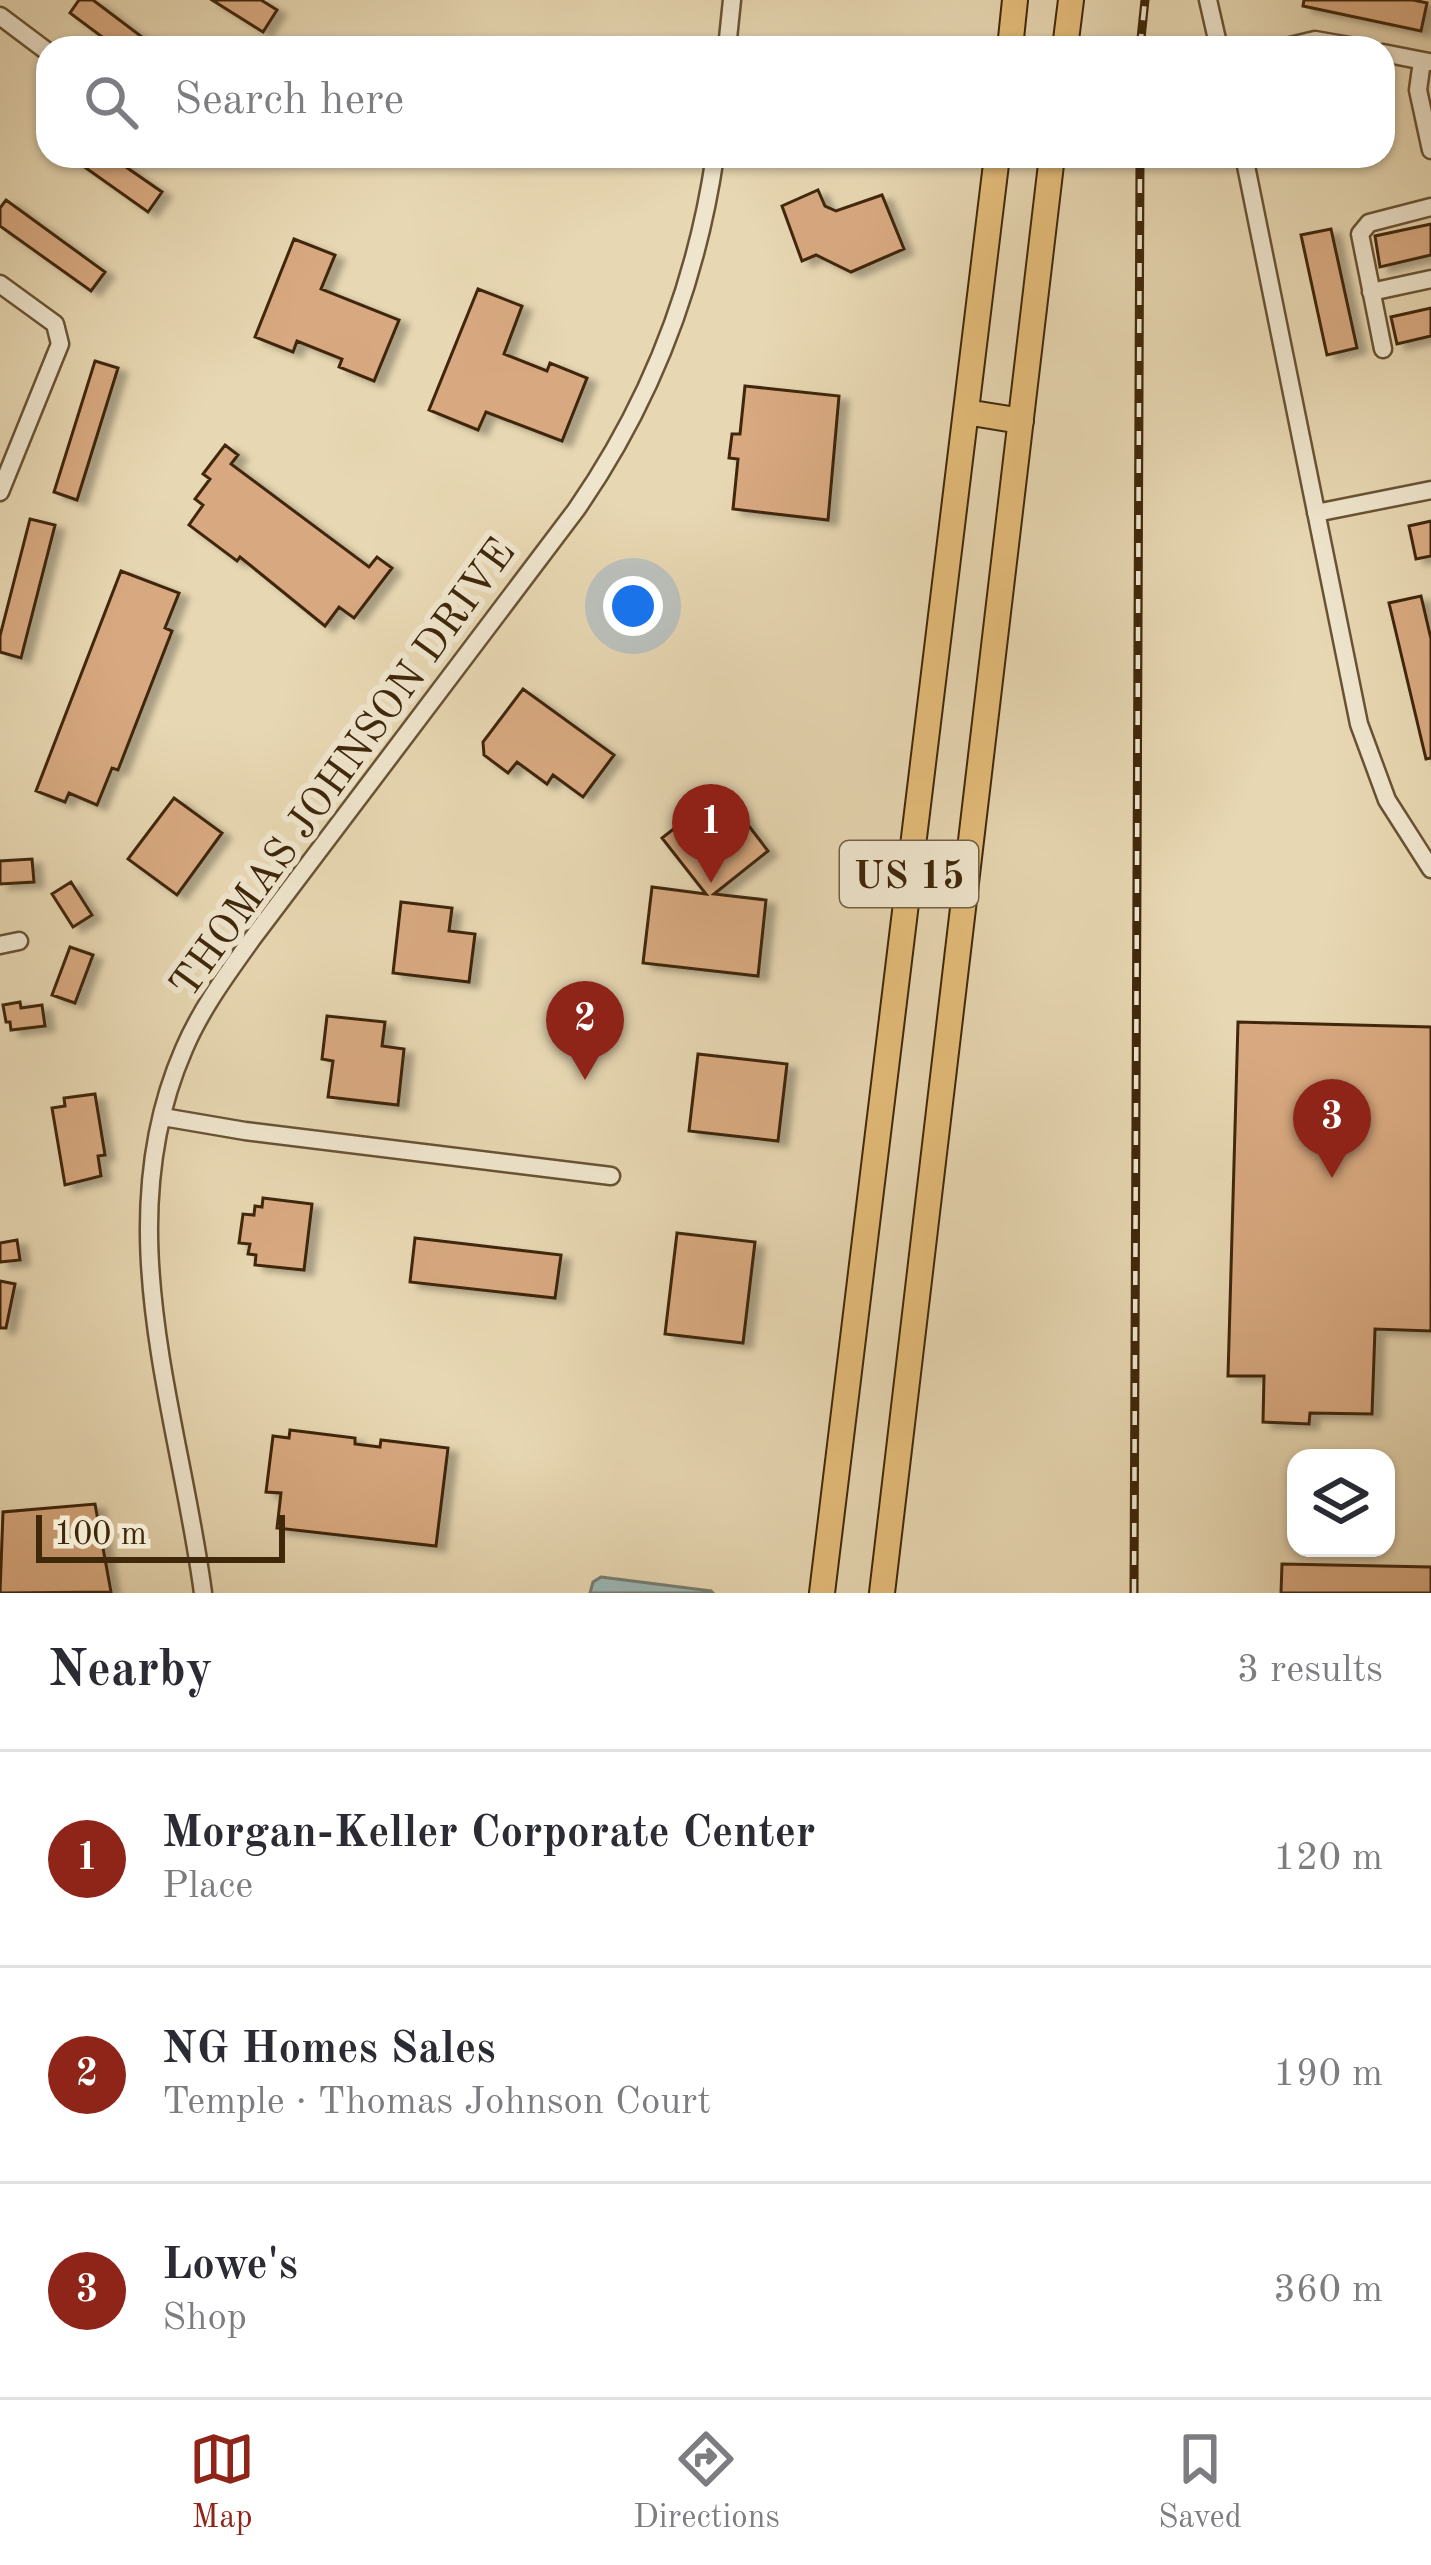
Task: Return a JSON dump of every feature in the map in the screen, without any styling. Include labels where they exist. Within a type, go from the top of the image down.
[{"type":"highway","points":[[1012,36],[1016,0]]},
{"type":"highway","points":[[1066,36],[1071,0]]},
{"type":"highway","name":"US 15","points":[[822,1593],[996,168]]},
{"type":"highway","name":"US 15","points":[[882,1593],[1051,168]]},
{"type":"highway","points":[[966,412],[1021,421]]},
{"type":"street","points":[[728,36],[732,0]]},
{"type":"street","points":[[1208,0],[1216,36]]},
{"type":"street","points":[[0,16],[36,43]]},
{"type":"street","points":[[1395,55],[1426,62],[1418,90],[1431,150]]},
{"type":"street","name":"THOMAS JOHNSON DRIVE","points":[[203,1593],[151,1294],[151,1166],[183,1050],[226,976],[576,510],[623,438],[663,356],[694,266],[714,168]]},
{"type":"street","points":[[1246,168],[1359,724],[1387,800],[1431,869]]},
{"type":"street","points":[[1383,349],[1360,242],[1364,228],[1380,219],[1431,207]]},
{"type":"street","points":[[1371,292],[1431,279]]},
{"type":"street","points":[[0,284],[55,324],[60,344],[0,492]]},
{"type":"street","points":[[1316,513],[1431,490]]},
{"type":"street","points":[[0,945],[19,940]]},
{"type":"street","points":[[163,1117],[611,1176]]},
{"type":"water","points":[[601,1577],[713,1593],[590,1593],[593,1582]]},
{"type":"building","points":[[79,0],[93,0],[141,36],[101,36],[70,13]]},
{"type":"building","points":[[212,0],[261,0],[277,10],[263,32]]},
{"type":"building","points":[[1304,0],[1427,3],[1421,31],[1303,6]]},
{"type":"building","points":[[86,168],[127,168],[162,192],[148,212]]},
{"type":"building","points":[[818,190],[825,206],[836,211],[882,195],[904,249],[851,272],[816,255],[802,261],[782,206]]},
{"type":"building","points":[[6,200],[105,272],[91,291],[0,226],[0,208]]},
{"type":"building","points":[[1431,224],[1431,255],[1380,267],[1375,236]]},
{"type":"building","points":[[1331,229],[1357,348],[1327,355],[1301,235]]},
{"type":"building","points":[[294,239],[335,255],[321,289],[399,320],[374,381],[339,367],[342,359],[297,341],[293,352],[255,337]]},
{"type":"building","points":[[478,289],[522,306],[504,354],[547,371],[550,363],[587,378],[562,441],[486,412],[478,430],[429,410]]},
{"type":"building","points":[[1431,308],[1431,336],[1397,344],[1391,317]]},
{"type":"building","points":[[95,361],[118,368],[77,500],[54,492]]},
{"type":"building","points":[[745,386],[839,396],[828,520],[733,509],[738,459],[729,458],[732,434],[740,434]]},
{"type":"building","points":[[225,445],[238,455],[231,464],[369,567],[377,557],[392,568],[354,618],[339,607],[325,626],[240,557],[237,561],[189,525],[203,505],[195,499],[210,479],[203,474]]},
{"type":"building","points":[[30,519],[55,525],[21,658],[0,652],[0,636]]},
{"type":"building","points":[[1431,521],[1431,556],[1416,559],[1409,526]]},
{"type":"building","points":[[121,571],[179,593],[165,628],[172,631],[118,770],[112,768],[97,805],[69,793],[65,802],[36,791]]},
{"type":"building","points":[[1421,596],[1431,639],[1431,758],[1426,759],[1389,603]]},
{"type":"building","points":[[523,689],[614,755],[583,797],[553,775],[547,784],[517,762],[508,773],[484,755],[483,742]]},
{"type":"building","points":[[722,791],[768,851],[714,894],[766,900],[758,976],[643,963],[652,887],[706,894],[662,838]]},
{"type":"building","points":[[174,798],[222,833],[177,895],[128,859]]},
{"type":"building","points":[[32,859],[34,882],[0,884],[0,861]]},
{"type":"building","points":[[71,882],[92,915],[73,927],[52,894]]},
{"type":"building","points":[[401,902],[452,908],[449,931],[475,934],[469,982],[393,973]]},
{"type":"building","points":[[70,947],[93,955],[75,1003],[52,995]]},
{"type":"building","points":[[20,1002],[21,1008],[42,1005],[45,1026],[11,1030],[3,1005]]},
{"type":"building","points":[[327,1016],[385,1022],[382,1046],[404,1049],[398,1105],[328,1097],[333,1061],[322,1059]]},
{"type":"building","points":[[1238,1022],[1431,1027],[1431,1331],[1375,1329],[1372,1414],[1310,1413],[1309,1424],[1263,1422],[1264,1376],[1228,1376]]},
{"type":"building","points":[[698,1054],[787,1064],[778,1141],[689,1131]]},
{"type":"building","points":[[95,1094],[105,1155],[98,1156],[101,1176],[65,1185],[52,1108],[65,1106],[64,1098]]},
{"type":"building","points":[[263,1198],[312,1204],[304,1270],[255,1265],[256,1255],[248,1254],[250,1244],[239,1243],[243,1214],[254,1215]]},
{"type":"building","points":[[677,1233],[755,1242],[743,1343],[665,1334]]},
{"type":"building","points":[[415,1238],[561,1255],[555,1298],[410,1282]]},
{"type":"building","points":[[17,1240],[20,1260],[0,1262],[0,1243]]},
{"type":"building","points":[[0,1281],[15,1284],[6,1328],[0,1328]]},
{"type":"building","points":[[290,1430],[355,1438],[355,1444],[380,1447],[381,1440],[448,1448],[436,1546],[277,1528],[281,1493],[266,1492],[273,1436],[289,1438]]},
{"type":"building","points":[[95,1504],[111,1592],[0,1593],[3,1512]]},
{"type":"building","points":[[1282,1564],[1431,1567],[1431,1593],[1281,1593]]},
{"type":"railway","points":[[1141,36],[1145,0]]},
{"type":"railway","points":[[1134,1593],[1140,168]]},
{"type":"place","name":"Morgan-Keller Corporate Center","points":[[711,883]]},
{"type":"place","name":"NG Homes Sales","points":[[585,1080]]},
{"type":"place","name":"Lowe's","points":[[1332,1178]]}]
